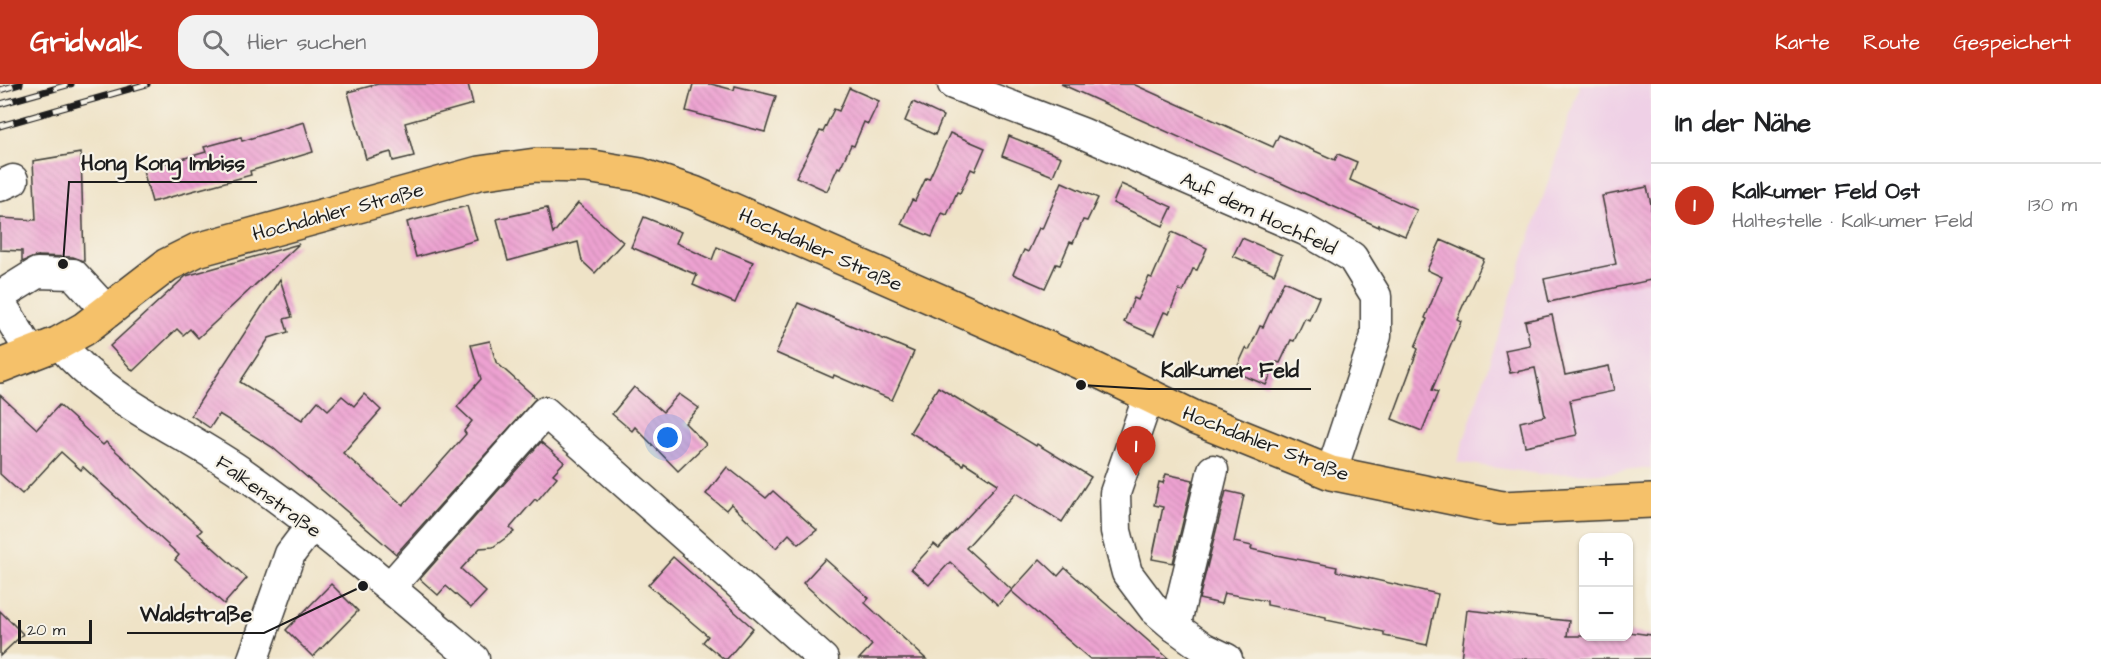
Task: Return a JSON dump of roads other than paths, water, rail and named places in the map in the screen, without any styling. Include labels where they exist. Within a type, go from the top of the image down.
[{"type":"main road","name":"Hochdahler Straße","points":[[0,366],[84,329],[167,265],[197,250],[479,173],[536,165],[587,166],[641,176],[694,193],[1149,395],[1195,418],[1331,473],[1502,508],[1651,501]]},
{"type":"street","name":"Auf dem Hochfeld","points":[[953,84],[1082,133],[1192,183],[1305,230],[1352,257],[1376,296],[1376,336],[1331,473]]},
{"type":"street","points":[[0,296],[38,273],[73,274],[108,312]]},
{"type":"street","name":"Falkenstraße","points":[[0,302],[45,348],[73,359],[101,385],[246,475],[390,587],[474,659]]},
{"type":"street","points":[[1149,395],[1115,493],[1116,531],[1126,573],[1154,609],[1175,627],[1204,648],[1227,659]]},
{"type":"street","points":[[390,587],[545,412],[823,659]]},
{"type":"street","points":[[1175,627],[1213,470]]},
{"type":"street","points":[[253,659],[290,554],[312,525]]},
{"type":"railway","points":[[0,90],[20,84]]},
{"type":"railway","points":[[0,104],[71,84]]},
{"type":"railway","points":[[0,126],[147,84]]},
{"type":"place","name":"Hong Kong Imbiss","points":[[63,264]]},
{"type":"place","name":"Kalkumer Feld","points":[[1081,385]]},
{"type":"place","name":"Kalkumer Feld Ost","points":[[1136,476]]},
{"type":"place","name":"Waldstraße","points":[[363,586]]}]
